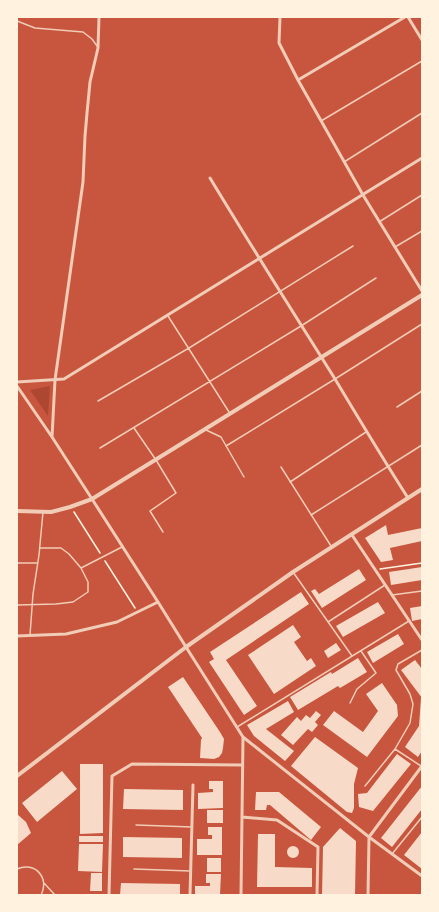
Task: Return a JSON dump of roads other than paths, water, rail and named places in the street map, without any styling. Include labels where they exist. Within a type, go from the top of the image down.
[{"type":"street","points":[[52,437],[55,380],[83,182],[88,97],[98,48],[99,17]]},
{"type":"street","points":[[280,17],[279,43],[298,80],[363,195],[422,291]]},
{"type":"street","points":[[298,80],[405,17]]},
{"type":"street","points":[[408,17],[422,40]]},
{"type":"street","points":[[17,382],[64,379],[422,158]]},
{"type":"street","points":[[210,178],[408,498]]},
{"type":"street","points":[[17,511],[51,512],[92,499],[206,430],[422,295]]},
{"type":"street","points":[[17,386],[123,547],[243,737],[369,837],[422,876]]},
{"type":"street","points":[[17,776],[186,647],[293,572],[422,489]]},
{"type":"street","points":[[352,535],[409,621],[421,636],[422,640]]},
{"type":"street","points":[[17,636],[66,634],[117,622],[158,602]]},
{"type":"street","points":[[241,895],[243,737]]},
{"type":"street","points":[[109,895],[112,776],[132,764],[242,765]]},
{"type":"street","points":[[368,895],[369,837],[422,766]]},
{"type":"street","points":[[190,895],[193,785]]},
{"type":"street","points":[[242,817],[277,820],[318,847],[317,895]]},
{"type":"lane","points":[[17,21],[35,28],[83,32],[92,39],[98,48]]},
{"type":"lane","points":[[321,122],[422,61]]},
{"type":"lane","points":[[344,162],[422,113]]},
{"type":"lane","points":[[379,222],[422,196]]},
{"type":"lane","points":[[395,247],[422,231]]},
{"type":"lane","points":[[98,401],[189,348],[353,246]]},
{"type":"lane","points":[[100,448],[301,326],[376,278]]},
{"type":"lane","points":[[167,315],[230,414]]},
{"type":"lane","points":[[226,446],[422,324]]},
{"type":"lane","points":[[397,407],[422,390]]},
{"type":"lane","points":[[134,428],[176,493],[150,511],[162,532]]},
{"type":"lane","points":[[206,430],[221,437],[244,477]]},
{"type":"lane","points":[[290,482],[366,432]]},
{"type":"lane","points":[[311,515],[422,444]]},
{"type":"lane","points":[[281,467],[332,548]]},
{"type":"lane","points":[[30,635],[32,594],[38,563],[43,512]]},
{"type":"lane","points":[[81,568],[123,547]]},
{"type":"lane","points":[[17,605],[73,602],[88,592],[88,582],[81,568],[69,554],[60,548],[40,548]]},
{"type":"lane","points":[[17,563],[38,563]]},
{"type":"lane","points":[[293,572],[352,656]]},
{"type":"lane","points":[[328,622],[386,585]]},
{"type":"lane","points":[[392,595],[422,591]]},
{"type":"lane","points":[[237,727],[409,621]]},
{"type":"lane","points":[[365,786],[395,749],[410,723],[413,704],[410,694],[396,670],[398,664],[422,650]]},
{"type":"lane","points":[[350,703],[357,689],[376,673],[361,651]]},
{"type":"lane","points":[[395,749],[422,766]]},
{"type":"lane","points":[[392,854],[422,817]]},
{"type":"lane","points":[[136,825],[192,827]]},
{"type":"lane","points":[[17,869],[27,867],[33,868],[38,872],[55,895]]},
{"type":"lane","points":[[134,869],[191,871]]},
{"type":"lane","points":[[41,895],[44,888],[44,882]]}]
